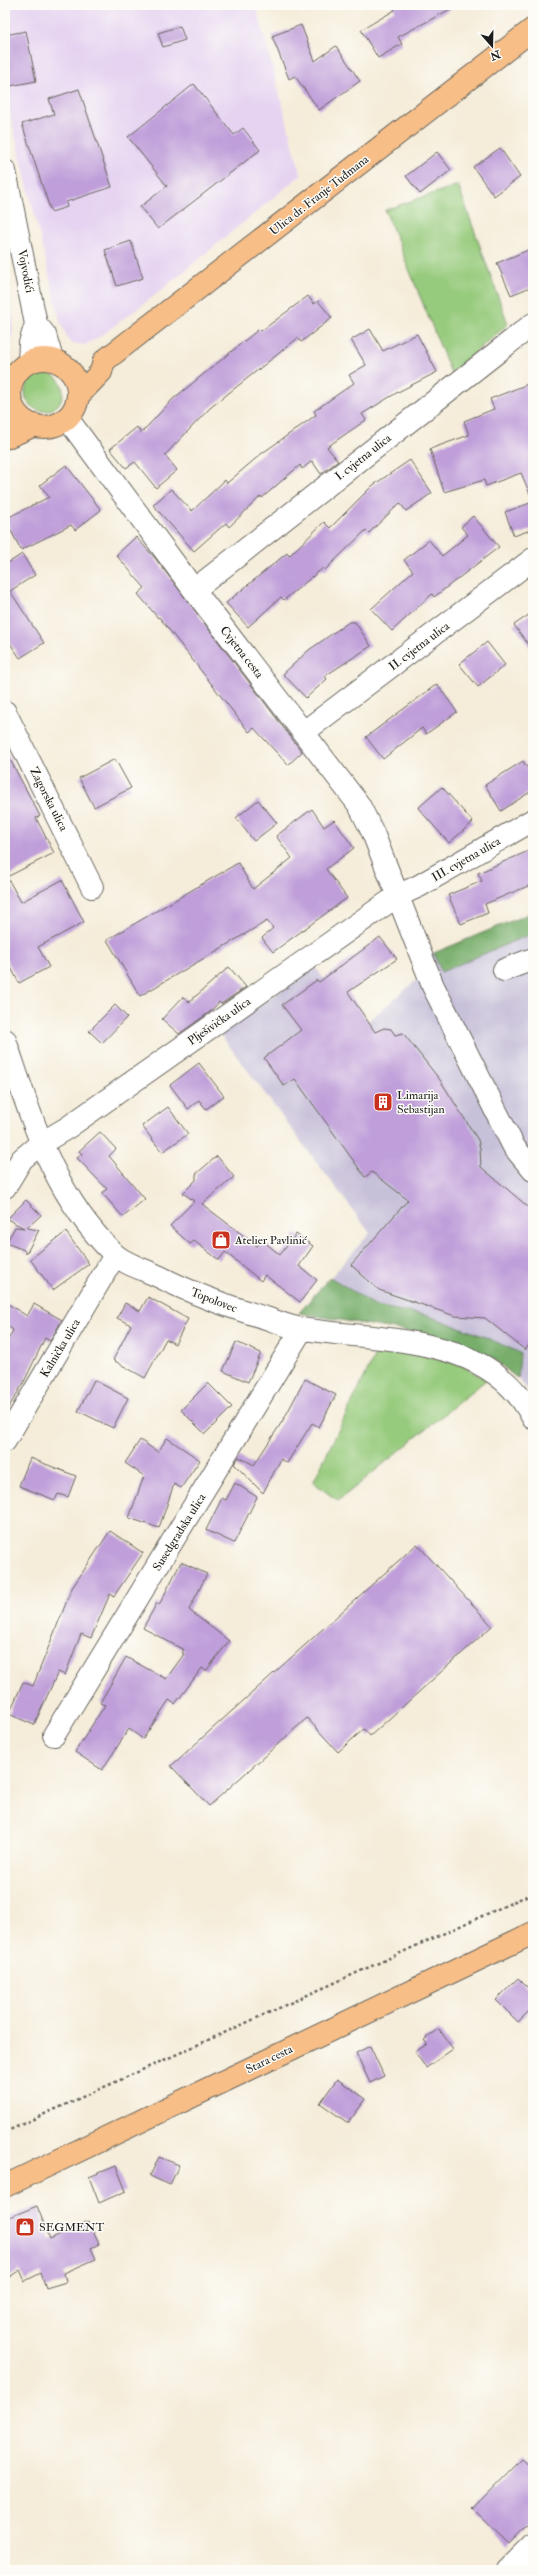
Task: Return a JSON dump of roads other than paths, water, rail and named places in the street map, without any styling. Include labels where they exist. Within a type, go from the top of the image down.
[{"type":"main road","name":"Ulica dr. Franje Tuđmana","points":[[78,396],[101,372],[104,361],[533,29]]},
{"type":"main road","points":[[59,363],[74,375],[78,396],[76,404],[67,418],[46,426],[35,425],[18,414],[8,402],[15,376],[30,362],[40,359],[59,363],[91,360],[104,361]]},
{"type":"main road","points":[[5,438],[35,425]]},
{"type":"main road","name":"Stara cesta","points":[[5,2186],[533,1933]]},
{"type":"street","name":"Vojvodići","points":[[5,171],[11,227],[36,324],[45,336],[59,363]]},
{"type":"street","name":"Vojvodići","points":[[30,362],[30,343],[36,324]]},
{"type":"street","name":"I. cvjetna ulica","points":[[194,590],[533,324]]},
{"type":"street","name":"Cvjetna cesta","points":[[67,418],[194,590],[359,805],[373,833],[433,986],[514,1147],[533,1170]]},
{"type":"street","name":"II. cvjetna ulica","points":[[304,732],[533,560]]},
{"type":"street","name":"Zagorska ulica","points":[[5,712],[92,887]]},
{"type":"street","name":"III. cvjetna ulica","points":[[397,896],[419,886],[533,820]]},
{"type":"street","name":"Plješivička ulica","points":[[5,1187],[22,1159],[40,1144],[67,1128],[397,896]]},
{"type":"street","points":[[504,970],[533,959]]},
{"type":"street","name":"Topolovec","points":[[5,1040],[40,1144],[57,1180],[87,1225],[115,1255],[184,1289],[239,1310],[302,1329],[380,1337],[426,1345],[465,1356],[488,1369],[508,1384],[526,1405],[533,1418]]},
{"type":"street","name":"Kalnička ulica","points":[[5,1441],[115,1255]]},
{"type":"street","name":"Susedgradska ulica","points":[[54,1734],[302,1329]]},
{"type":"street","points":[[508,2570],[533,2545]]},
{"type":"place","name":"Limarija Sebastijan","points":[[383,1102]]},
{"type":"place","name":"Atelier Pavlinić","points":[[221,1240]]},
{"type":"place","name":"SEGMENT","points":[[25,2227]]}]
